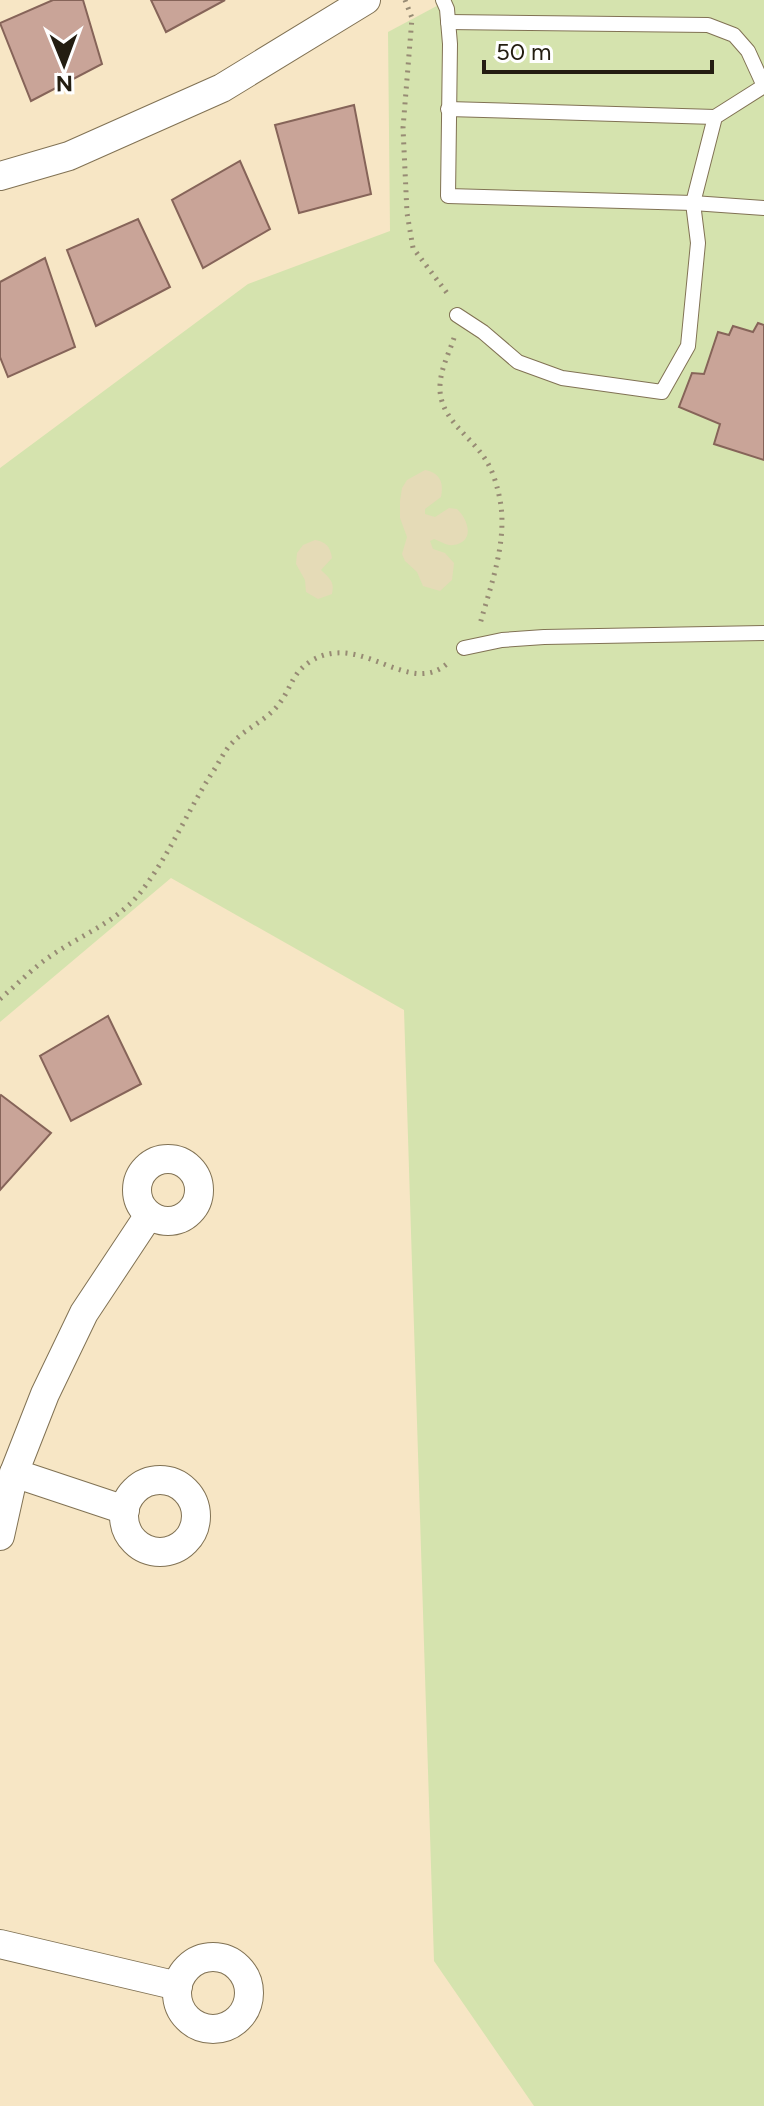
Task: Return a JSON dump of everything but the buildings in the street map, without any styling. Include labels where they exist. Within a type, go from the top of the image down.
[{"type":"street","points":[[0,176],[69,156],[222,88],[366,0]]},
{"type":"street","points":[[0,1536],[14,1473],[45,1394],[84,1313],[149,1215]]},
{"type":"street","points":[[14,1473],[125,1510]]},
{"type":"street","points":[[0,1944],[178,1986]]},
{"type":"lane","points":[[443,0],[448,22],[448,196],[764,208]]},
{"type":"lane","points":[[448,22],[708,25],[734,35],[748,51],[764,86],[715,117],[448,109]]},
{"type":"lane","points":[[457,315],[483,332],[518,362],[562,378],[662,392],[688,346],[698,243],[693,203],[715,117]]},
{"type":"lane","points":[[464,648],[502,640],[544,637],[764,633]]},
{"type":"path","points":[[0,999],[41,962],[108,924],[126,909],[163,858],[232,743],[280,703],[296,672],[314,659],[343,652],[377,660],[404,672],[425,673],[444,667],[464,648],[480,626],[495,572],[503,518],[498,490],[488,462],[447,415],[440,388],[443,367],[454,339],[457,315],[447,292],[413,248],[407,213],[403,128],[412,18],[405,0]]},
{"type":"green space","points":[[448,0],[764,0],[764,2106],[534,2106],[434,1961],[404,1010],[171,878],[0,1022],[0,468],[248,284],[390,231],[388,32]]},
{"type":"sand","points":[[425,470],[440,479],[442,487],[441,497],[425,509],[425,514],[435,517],[449,508],[457,509],[468,530],[465,540],[460,543],[451,545],[434,539],[430,541],[433,549],[445,553],[454,563],[452,580],[440,591],[423,586],[417,572],[402,554],[407,537],[400,518],[402,488],[407,480]]},
{"type":"sand","points":[[315,540],[327,545],[332,558],[321,570],[332,583],[332,594],[318,599],[306,592],[305,580],[296,564],[297,553],[303,545]]}]
